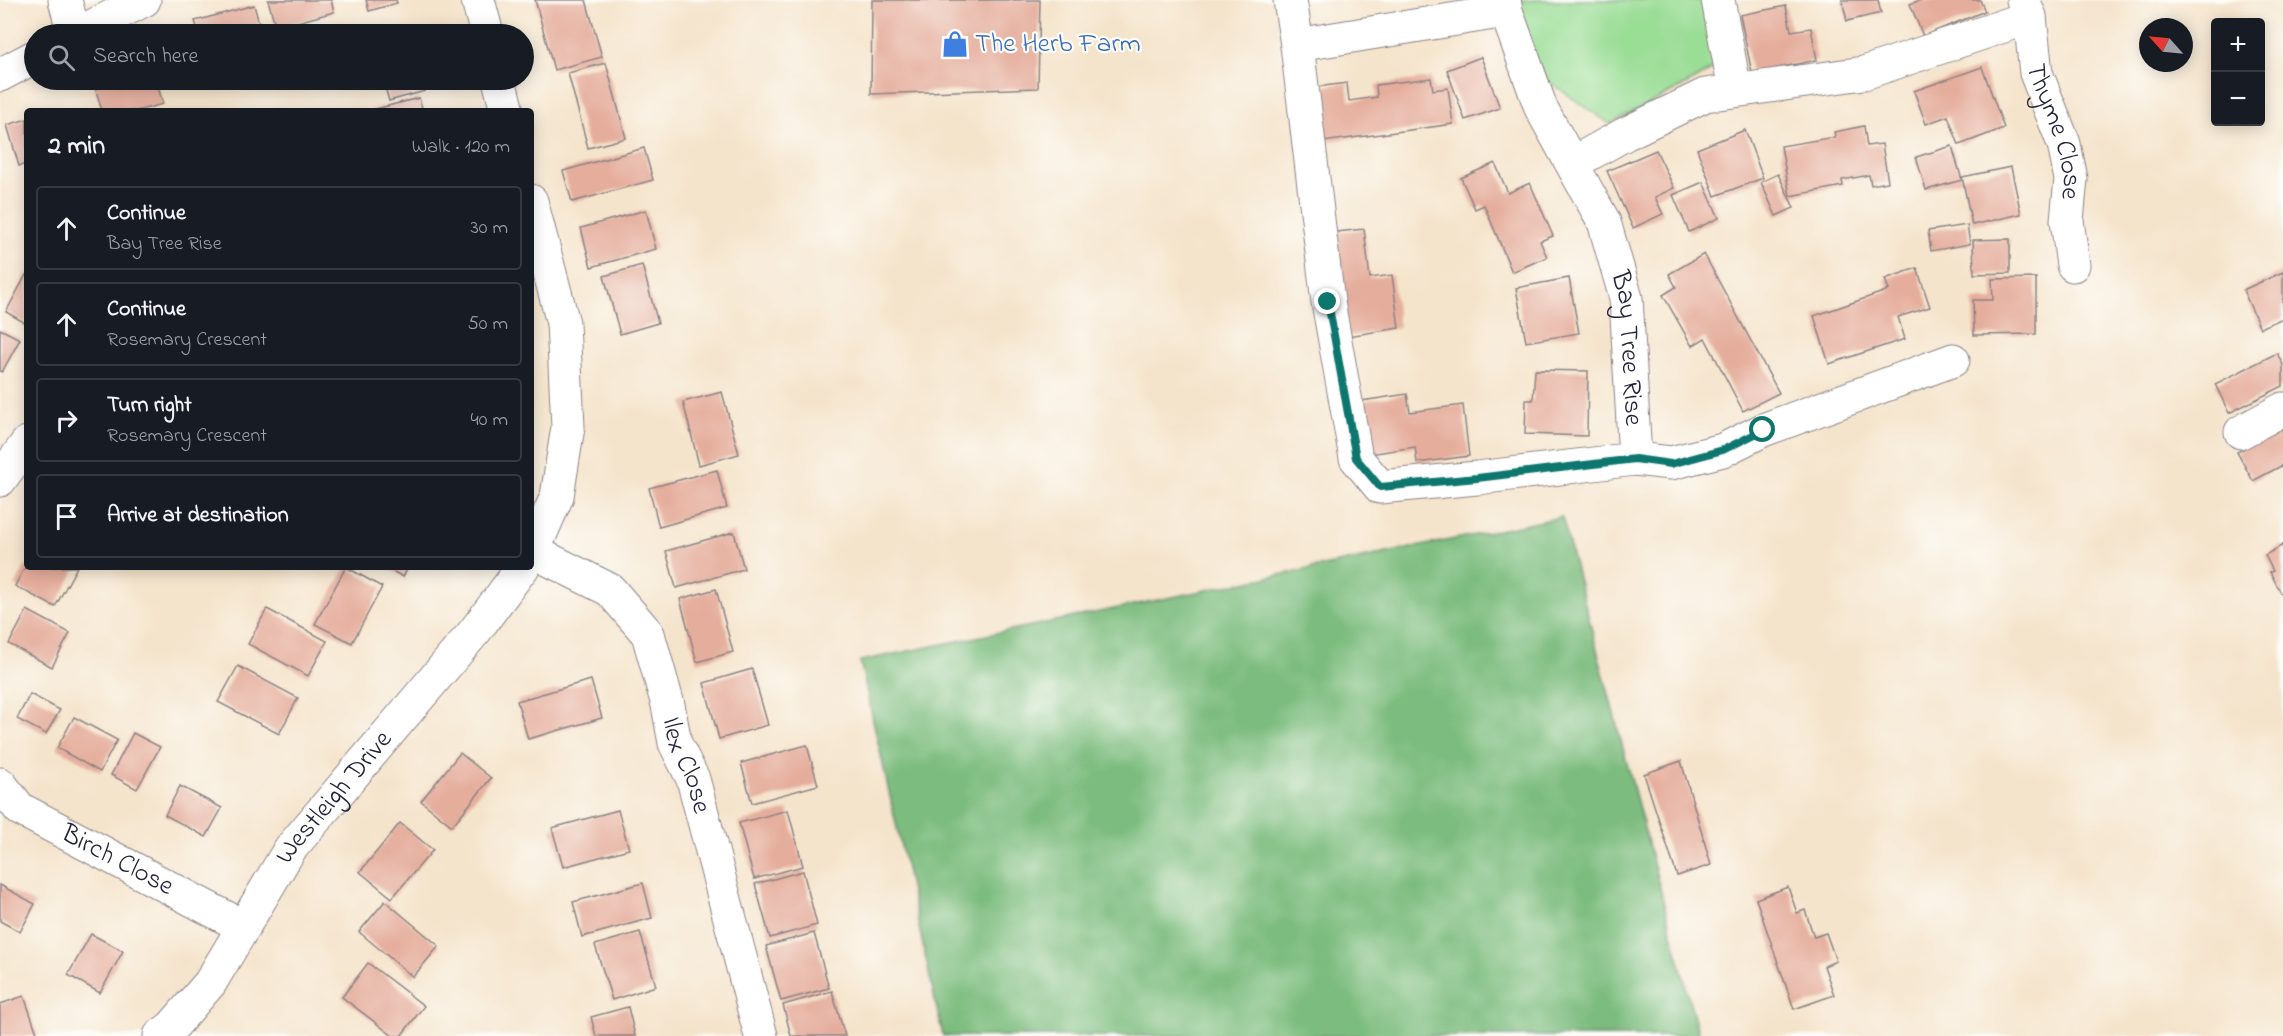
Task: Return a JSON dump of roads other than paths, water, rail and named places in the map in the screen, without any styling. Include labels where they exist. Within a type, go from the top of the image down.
[{"type":"street","points":[[65,0],[73,24]]},
{"type":"street","points":[[96,24],[144,0]]},
{"type":"street","points":[[478,0],[484,24]]},
{"type":"street","points":[[1290,0],[1328,302],[1356,458],[1380,487],[1635,459]]},
{"type":"street","points":[[1718,0],[1736,90]]},
{"type":"street","points":[[1297,45],[1505,5]]},
{"type":"street","name":"Bay Tree Rise","points":[[1505,5],[1541,108],[1604,222],[1626,298],[1635,459],[1671,464],[1723,450],[1763,430],[1953,360]]},
{"type":"street","points":[[1573,163],[1705,94],[1864,73],[2027,9]]},
{"type":"street","name":"Thyme Close","points":[[2027,9],[2036,73],[2064,144],[2071,179],[2067,220],[2073,265]]},
{"type":"street","points":[[0,75],[24,62]]},
{"type":"street","points":[[502,90],[506,108]]},
{"type":"street","name":"Westleigh Drive","points":[[534,212],[563,323],[568,428],[557,496],[534,547]]},
{"type":"street","points":[[2241,432],[2283,409]]},
{"type":"street","points":[[0,480],[24,447]]},
{"type":"street","name":"Ilex Close","points":[[534,560],[610,590],[648,634],[668,705],[675,743],[693,779],[761,1036]]},
{"type":"street","name":"Westleigh Drive","points":[[160,1036],[172,1027],[210,984],[290,849],[475,631],[520,570]]},
{"type":"street","name":"Birch Close","points":[[0,784],[20,809],[244,927]]},
{"type":"place","name":"The Herb Farm","points":[[955,44]]}]
